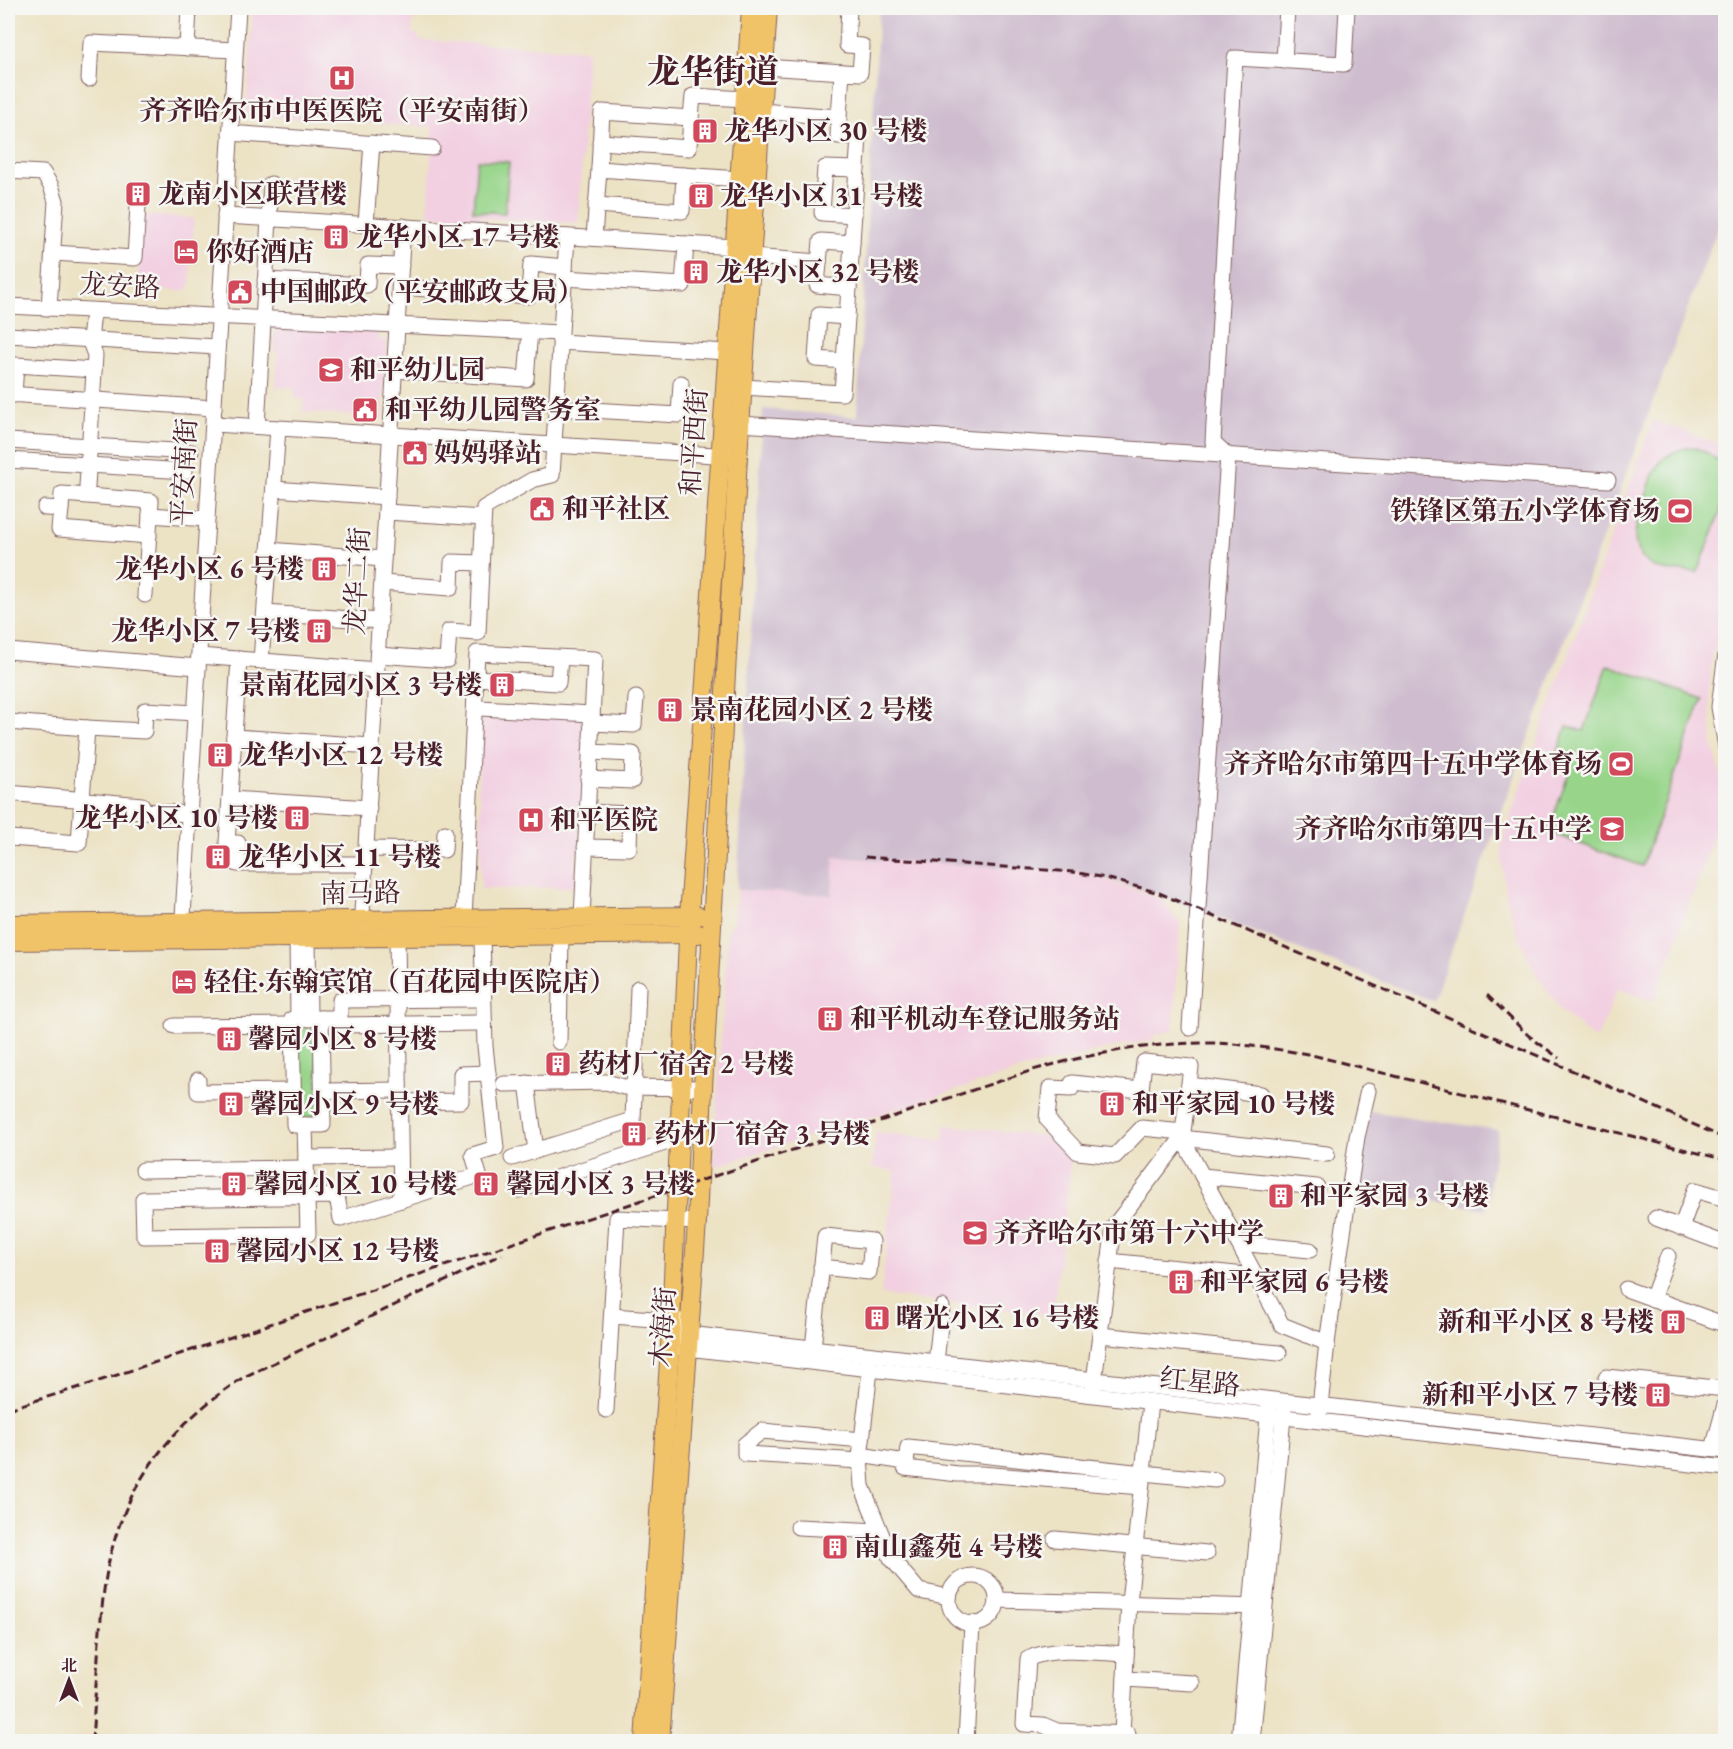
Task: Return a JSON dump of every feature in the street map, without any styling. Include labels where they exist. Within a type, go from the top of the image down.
[{"type":"main road","name":"和平西街","points":[[713,925],[729,456],[728,352],[751,8]]},
{"type":"main road","name":"和平西街","points":[[689,916],[729,456],[740,424],[768,8]]},
{"type":"main road","name":"南马路","points":[[8,924],[302,938],[464,919],[689,916],[713,925]]},
{"type":"main road","name":"木海街","points":[[644,1742],[670,1333],[689,916]]},
{"type":"main road","name":"南马路","points":[[8,941],[182,931],[361,932],[397,938],[688,935],[713,925]]},
{"type":"main road","name":"木海街","points":[[660,1742],[697,1222],[713,925]]},
{"type":"street","points":[[187,48],[189,8]]},
{"type":"street","name":"平安南街","points":[[182,931],[217,346],[225,317],[225,216],[238,8]]},
{"type":"street","points":[[763,67],[860,73],[862,46],[847,45],[849,8]]},
{"type":"street","points":[[1284,61],[1287,8]]},
{"type":"street","points":[[1228,456],[1213,442],[1236,58],[1344,64],[1347,8]]},
{"type":"street","points":[[89,79],[92,43],[235,50]]},
{"type":"street","points":[[742,387],[842,393],[859,137],[838,136],[842,72]]},
{"type":"street","points":[[600,142],[689,148],[693,96],[745,99]]},
{"type":"street","points":[[760,111],[839,117]]},
{"type":"street","points":[[594,238],[602,112],[691,118]]},
{"type":"street","points":[[230,133],[432,148]]},
{"type":"street","points":[[366,224],[372,143]]},
{"type":"street","points":[[854,215],[822,213],[825,168],[857,170]]},
{"type":"street","points":[[599,170],[739,179]]},
{"type":"street","points":[[8,171],[43,173],[56,201],[49,308]]},
{"type":"street","points":[[596,206],[682,211],[684,175]]},
{"type":"street","points":[[257,426],[271,184]]},
{"type":"street","points":[[53,253],[135,258],[138,205]]},
{"type":"street","points":[[225,216],[735,247]]},
{"type":"street","name":"龙华二街","points":[[361,932],[403,226]]},
{"type":"street","points":[[8,651],[198,662],[239,659],[377,663],[447,660],[449,631],[478,633],[484,508],[532,480],[552,475],[567,237]]},
{"type":"street","points":[[849,288],[817,285],[820,241],[852,243]]},
{"type":"street","points":[[400,287],[529,296],[531,264],[564,272],[683,285],[686,244]]},
{"type":"street","points":[[751,257],[819,262]]},
{"type":"street","points":[[265,280],[367,285],[368,265],[401,266]]},
{"type":"street","name":"龙安路","points":[[8,306],[530,331],[560,337],[728,352]]},
{"type":"street","points":[[87,487],[95,355],[91,340],[93,311]]},
{"type":"street","points":[[844,361],[816,359],[819,315],[847,317]]},
{"type":"street","points":[[395,370],[526,379],[530,331]]},
{"type":"street","points":[[8,335],[217,346]]},
{"type":"street","points":[[94,370],[16,365],[11,395],[214,408]]},
{"type":"street","points":[[556,408],[679,415],[681,383]]},
{"type":"street","points":[[213,424],[729,456]]},
{"type":"street","points":[[740,424],[1608,480]]},
{"type":"street","points":[[261,661],[278,428]]},
{"type":"street","points":[[8,441],[191,452]]},
{"type":"street","points":[[1190,1028],[1228,456]]},
{"type":"street","points":[[8,460],[185,471]]},
{"type":"street","points":[[274,489],[483,518]]},
{"type":"street","points":[[145,595],[149,536],[151,501],[62,494],[53,508],[59,529],[149,536]]},
{"type":"street","points":[[150,515],[207,519]]},
{"type":"street","points":[[269,550],[383,559]]},
{"type":"street","points":[[382,583],[451,588],[453,562],[481,563]]},
{"type":"street","points":[[265,613],[380,621]]},
{"type":"street","points":[[464,919],[477,653],[595,659],[582,917]]},
{"type":"street","points":[[1725,654],[1719,707],[1725,747]]},
{"type":"street","points":[[476,678],[558,683],[560,658]]},
{"type":"street","points":[[239,659],[227,843],[238,843],[237,864],[444,850],[445,833]]},
{"type":"street","points":[[480,708],[591,718],[634,725],[636,698]]},
{"type":"street","points":[[8,722],[144,731],[145,710],[195,713]]},
{"type":"street","points":[[9,838],[79,843],[86,804],[87,728]]},
{"type":"street","points":[[234,737],[372,746]]},
{"type":"street","points":[[588,779],[632,781],[633,754],[590,752]]},
{"type":"street","points":[[8,794],[189,814]]},
{"type":"street","points":[[230,799],[369,808]]},
{"type":"street","points":[[86,804],[142,805]]},
{"type":"street","points":[[585,846],[629,849],[630,814],[587,812]]},
{"type":"street","points":[[559,1042],[561,936]]},
{"type":"street","points":[[305,1125],[306,1163],[307,1197],[308,1234],[144,1236],[143,1199],[307,1197],[337,1196],[341,1219],[479,1175],[473,1155],[496,1148],[485,1046],[482,937]]},
{"type":"street","points":[[302,938],[308,1021],[322,1091],[323,1125],[294,1125],[294,1091],[308,1021]]},
{"type":"street","points":[[397,938],[400,1200]]},
{"type":"street","points":[[512,1158],[633,1120],[638,988]]},
{"type":"street","points":[[340,1021],[340,1000],[475,999]]},
{"type":"street","points":[[174,1026],[308,1021],[398,1024],[477,1023]]},
{"type":"street","points":[[1093,1388],[1114,1226],[1183,1135],[1191,1067],[1144,1062],[1141,1089],[1072,1083],[1071,1089],[1050,1088],[1047,1119],[1078,1152],[1115,1156],[1142,1128],[1183,1135],[1327,1154]]},
{"type":"street","points":[[322,1091],[461,1101],[461,1074],[488,1073]]},
{"type":"street","points":[[198,1080],[198,1092],[294,1091]]},
{"type":"street","points":[[504,1084],[606,1082],[634,1087],[703,1088]]},
{"type":"street","points":[[527,1083],[536,1151]]},
{"type":"street","points":[[1189,1085],[1261,1094]]},
{"type":"street","points":[[1319,1413],[1357,1137],[1368,1091]]},
{"type":"street","points":[[519,1190],[702,1131]]},
{"type":"street","points":[[1183,1135],[1202,1176],[1282,1325],[1327,1343]]},
{"type":"street","points":[[143,1170],[400,1157]]},
{"type":"street","points":[[1202,1176],[1317,1187]]},
{"type":"street","points":[[1681,1228],[1695,1190],[1725,1199]]},
{"type":"street","points":[[606,1410],[617,1218],[697,1222]]},
{"type":"street","points":[[1656,1218],[1725,1244]]},
{"type":"street","points":[[1238,1243],[1310,1250]]},
{"type":"street","points":[[1652,1299],[1668,1256]]},
{"type":"street","points":[[1109,1261],[1256,1275]]},
{"type":"street","points":[[813,1348],[821,1267]]},
{"type":"street","points":[[1626,1289],[1725,1325]]},
{"type":"street","points":[[936,1362],[942,1307]]},
{"type":"street","points":[[612,1316],[670,1333],[689,1335]]},
{"type":"street","name":"红星路","points":[[670,1333],[936,1362],[1093,1388],[1150,1402],[1276,1408]]},
{"type":"street","name":"红星路","points":[[689,1335],[870,1370],[1093,1388],[1276,1408],[1725,1468]]},
{"type":"street","points":[[1100,1335],[1279,1353]]},
{"type":"street","points":[[870,1370],[861,1452],[862,1486],[891,1558],[919,1591],[949,1597]]},
{"type":"street","points":[[1606,1377],[1725,1389]]},
{"type":"street","points":[[1719,1450],[1725,1401]]},
{"type":"street","points":[[1126,1654],[1076,1652],[1037,1655],[1028,1659],[1024,1724],[1044,1725],[1057,1736],[1127,1737],[1125,1679],[1129,1602],[1150,1402]]},
{"type":"street","points":[[1252,1742],[1258,1607],[1276,1408]]},
{"type":"street","name":"红星路","points":[[1319,1413],[1719,1450]]},
{"type":"street","points":[[861,1452],[745,1454],[746,1444],[762,1431],[861,1452],[906,1462]]},
{"type":"street","points":[[1142,1480],[1070,1464],[908,1447],[905,1468],[958,1474],[1060,1480],[1142,1480],[1215,1480]]},
{"type":"street","points":[[958,1474],[961,1452]]},
{"type":"street","points":[[1060,1480],[1070,1464]]},
{"type":"street","points":[[798,1527],[879,1531]]},
{"type":"street","points":[[1055,1539],[1207,1552]]},
{"type":"street","points":[[976,1576],[990,1583],[997,1600],[990,1617],[984,1621],[972,1623],[961,1621],[954,1615],[950,1608],[949,1597],[954,1585],[960,1579],[976,1576]]},
{"type":"street","points":[[997,1600],[1258,1607]]},
{"type":"street","points":[[1239,1742],[1258,1607]]},
{"type":"street","points":[[966,1742],[972,1623]]},
{"type":"street","points":[[1125,1679],[1192,1683]]},
{"type":"shaded area","points":[[253,8],[414,8],[412,34],[418,35],[418,40],[588,50],[578,223],[428,215],[433,127],[246,115]]},
{"type":"shaded area","points":[[879,8],[1725,8],[1725,208],[1433,1001],[1159,895],[1083,872],[834,857],[832,895],[737,890],[763,409],[857,417]]},
{"type":"shaded area","points":[[141,215],[194,218],[188,289],[184,291],[144,289],[144,291],[137,291]]},
{"type":"shaded area","name":"和平幼儿园","points":[[275,326],[378,332],[378,339],[387,340],[382,418],[376,422],[368,417],[303,412],[304,399],[294,398],[295,388],[276,387],[278,353],[274,352]]},
{"type":"shaded area","name":"齐齐哈尔市第四十五中学","points":[[1653,420],[1725,446],[1725,611],[1711,662],[1709,698],[1712,741],[1725,792],[1725,805],[1654,1001],[1618,989],[1596,1040],[1562,1012],[1536,974],[1515,928],[1505,891],[1501,847]]},
{"type":"shaded area","name":"和平医院","points":[[481,712],[586,715],[579,853],[576,854],[576,887],[481,889],[481,796],[478,795]]},
{"type":"shaded area","points":[[834,857],[1083,872],[1162,899],[1180,924],[1173,1031],[1154,1035],[1154,1040],[1123,1045],[1023,1069],[713,1167],[728,928],[734,923],[737,890],[832,895]]},
{"type":"shaded area","points":[[1369,1111],[1498,1130],[1486,1209],[1357,1190]]},
{"type":"shaded area","name":"齐齐哈尔市第十六中学","points":[[945,1125],[1061,1138],[1072,1152],[1053,1315],[881,1295],[895,1171],[872,1168],[876,1132],[943,1140]]},
{"type":"green space","points":[[477,160],[509,162],[505,213],[473,211]]},
{"type":"green space","name":"铁锋区第五小学体育场","points":[[1692,447],[1711,455],[1719,462],[1725,471],[1726,479],[1722,505],[1697,573],[1661,569],[1649,564],[1641,557],[1635,539],[1638,520],[1655,470],[1660,462],[1672,453]]},
{"type":"green space","name":"齐齐哈尔市第四十五中学体育场","points":[[1608,665],[1702,699],[1642,866],[1548,832],[1571,767],[1555,761],[1567,726],[1584,731]]},
{"type":"green space","points":[[307,1027],[317,1031],[319,1117],[298,1118],[297,1032]]},
{"type":"railway","points":[[865,857],[1073,872],[1106,878],[1159,893],[1726,1139]]},
{"type":"railway","points":[[1487,995],[1529,1036],[1559,1058]]},
{"type":"railway","points":[[8,1409],[90,1384],[1033,1070],[1097,1054],[1141,1047],[1219,1043],[1308,1054],[1726,1160]]},
{"type":"railway","points":[[92,1742],[102,1604],[111,1554],[134,1491],[164,1447],[200,1409],[244,1377],[502,1254]]},
{"type":"place","name":"齐齐哈尔市中医医院（平安南街）","points":[[342,78]]},
{"type":"place","name":"龙华小区 30 号楼","points":[[705,131]]},
{"type":"place","name":"龙南小区联营楼","points":[[138,194]]},
{"type":"place","name":"龙华小区 31 号楼","points":[[701,196]]},
{"type":"place","name":"龙华小区 17 号楼","points":[[336,237]]},
{"type":"place","name":"你好酒店","points":[[186,252]]},
{"type":"place","name":"龙华小区 32 号楼","points":[[696,272]]},
{"type":"place","name":"中国邮政（平安邮政支局）","points":[[240,292]]},
{"type":"place","name":"和平幼儿园","points":[[331,370]]},
{"type":"place","name":"和平幼儿园警务室","points":[[365,410]]},
{"type":"place","name":"妈妈驿站","points":[[415,453]]},
{"type":"place","name":"和平社区","points":[[542,509]]},
{"type":"place","name":"铁锋区第五小学体育场","points":[[1680,511]]},
{"type":"place","name":"龙华小区 6 号楼","points":[[324,569]]},
{"type":"place","name":"龙华小区 7 号楼","points":[[319,631]]},
{"type":"place","name":"景南花园小区 3 号楼","points":[[502,685]]},
{"type":"place","name":"景南花园小区 2 号楼","points":[[670,710]]},
{"type":"place","name":"龙华小区 12 号楼","points":[[220,755]]},
{"type":"place","name":"齐齐哈尔市第四十五中学体育场","points":[[1621,764]]},
{"type":"place","name":"龙华小区 10 号楼","points":[[297,818]]},
{"type":"place","name":"和平医院","points":[[531,820]]},
{"type":"place","name":"齐齐哈尔市第四十五中学","points":[[1612,829]]},
{"type":"place","name":"龙华小区 11 号楼","points":[[218,857]]},
{"type":"place","name":"轻住·东翰宾馆（百花园中医院店）","points":[[184,982]]},
{"type":"place","name":"和平机动车登记服务站","points":[[830,1019]]},
{"type":"place","name":"馨园小区 8 号楼","points":[[229,1039]]},
{"type":"place","name":"药材厂宿舍 2 号楼","points":[[558,1064]]},
{"type":"place","name":"馨园小区 9 号楼","points":[[231,1104]]},
{"type":"place","name":"和平家园 10 号楼","points":[[1112,1104]]},
{"type":"place","name":"药材厂宿舍 3 号楼","points":[[634,1134]]},
{"type":"place","name":"馨园小区 10 号楼","points":[[234,1184]]},
{"type":"place","name":"馨园小区 3 号楼","points":[[486,1184]]},
{"type":"place","name":"和平家园 3 号楼","points":[[1281,1196]]},
{"type":"place","name":"齐齐哈尔市第十六中学","points":[[975,1233]]},
{"type":"place","name":"馨园小区 12 号楼","points":[[217,1251]]},
{"type":"place","name":"和平家园 6 号楼","points":[[1181,1282]]},
{"type":"place","name":"曙光小区 16 号楼","points":[[877,1318]]},
{"type":"place","name":"新和平小区 8 号楼","points":[[1673,1322]]},
{"type":"place","name":"新和平小区 7 号楼","points":[[1658,1395]]},
{"type":"place","name":"南山鑫苑 4 号楼","points":[[835,1547]]},
{"type":"district","name":"龙华街道","points":[[713,71]]}]
